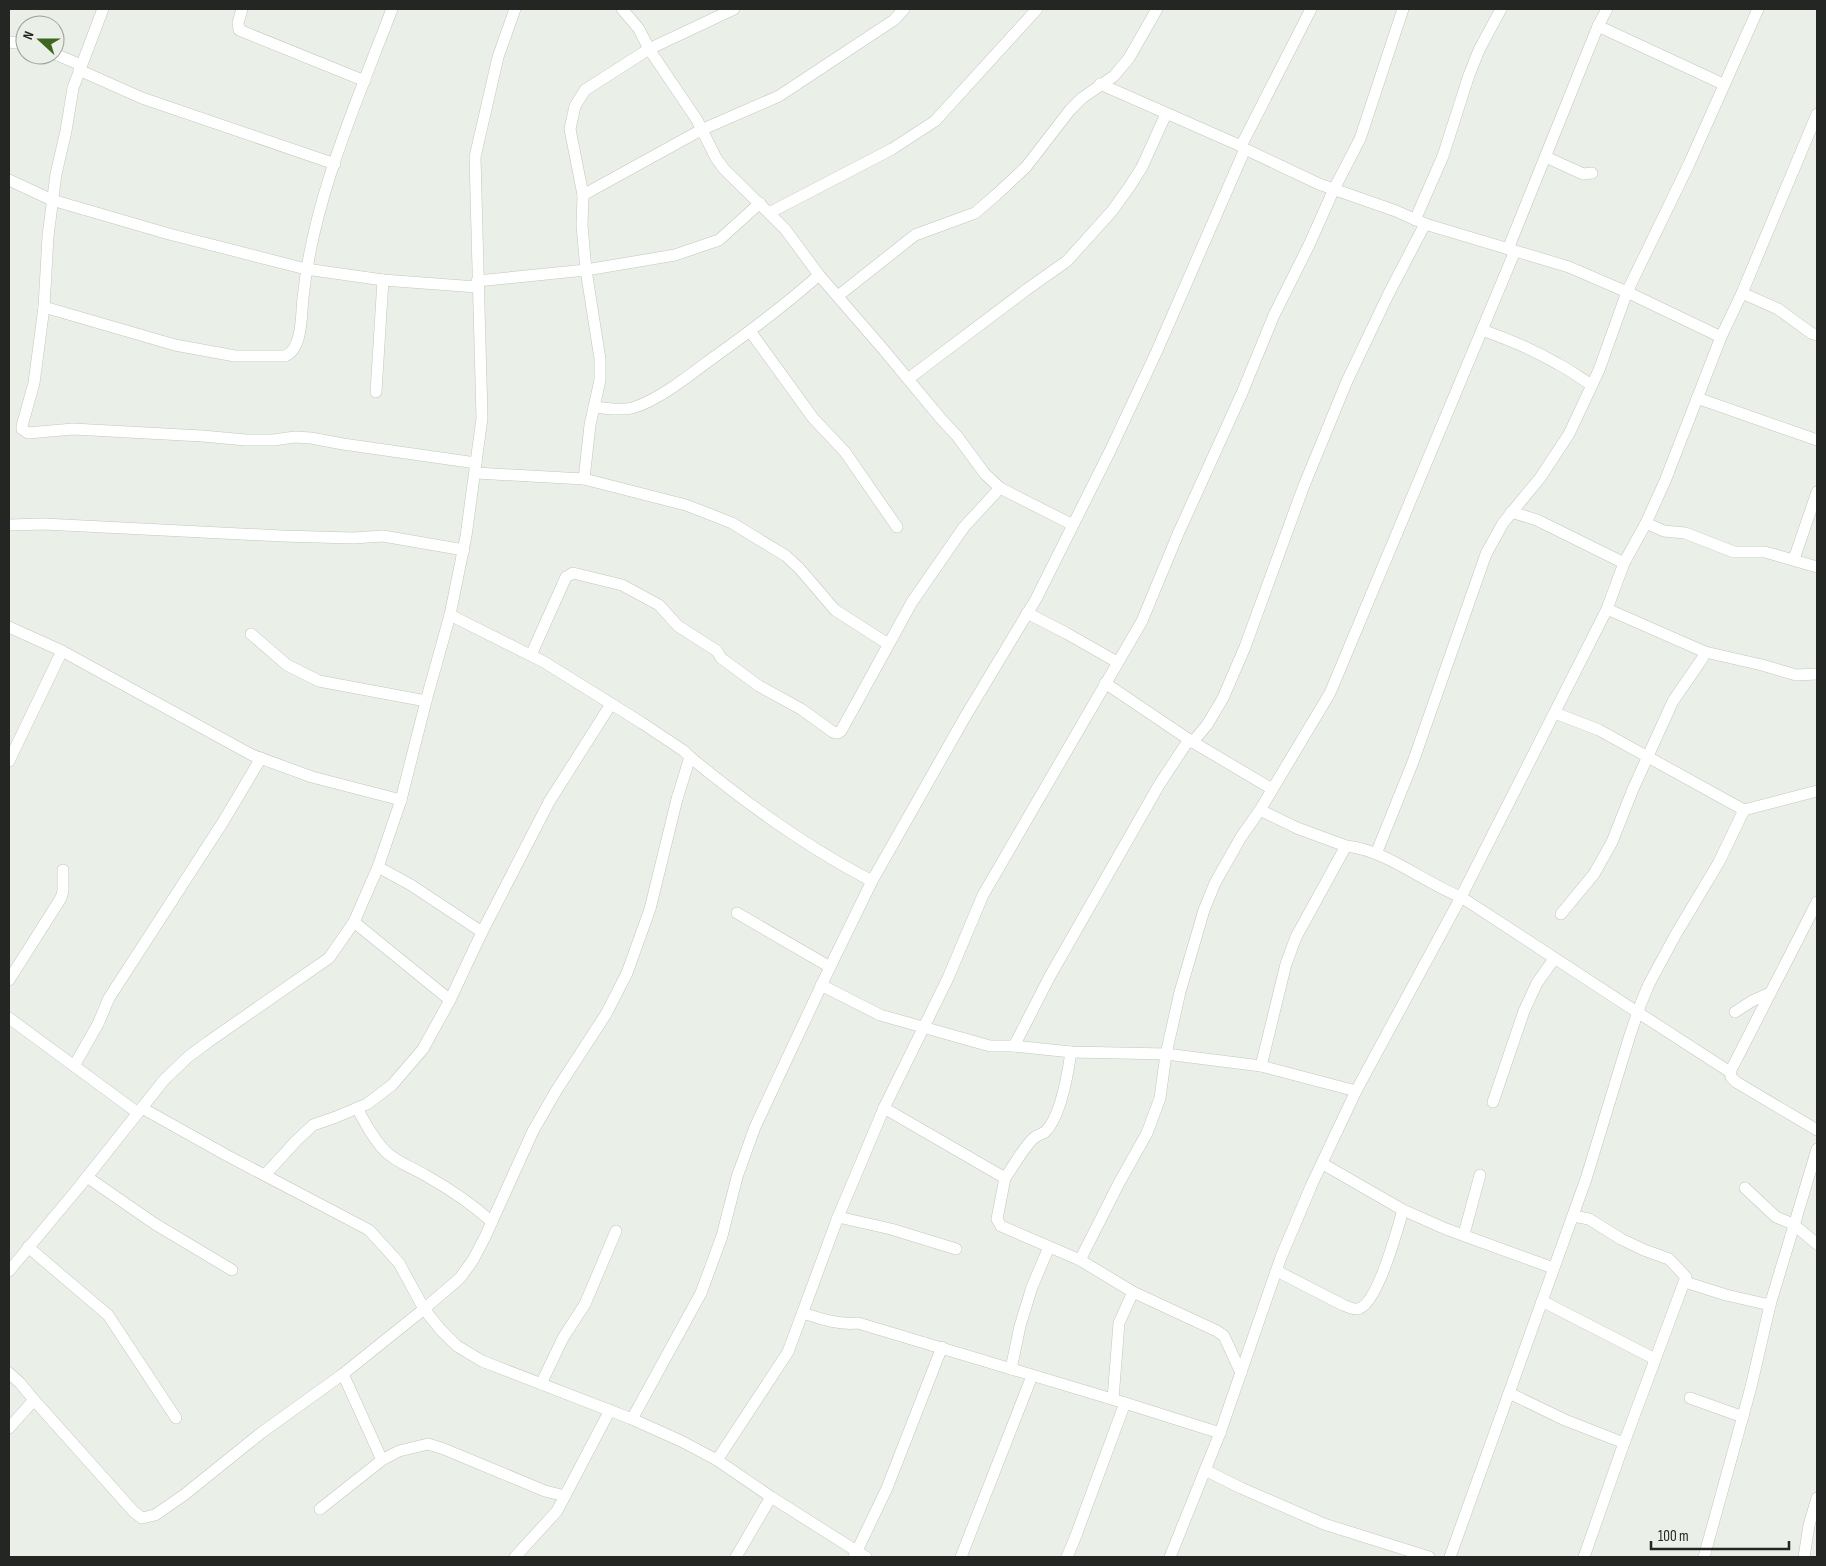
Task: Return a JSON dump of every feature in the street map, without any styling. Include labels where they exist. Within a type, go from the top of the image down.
[{"type":"street","points":[[103,9],[73,88],[52,200],[44,307],[34,383],[22,429],[28,433],[73,429],[246,440],[311,438],[476,468],[584,479],[686,505],[732,523],[786,556],[799,568],[835,610],[888,644]]},
{"type":"street","points":[[242,9],[238,22],[239,30],[365,80]]},
{"type":"street","points":[[44,307],[175,344],[235,356],[285,356],[294,349],[298,341],[306,270],[315,225],[335,164],[392,9]]},
{"type":"street","points":[[9,1271],[164,1080],[188,1057],[208,1042],[329,958],[354,922],[378,866],[401,800],[450,614],[464,550],[482,418],[475,157],[498,57],[515,9]]},
{"type":"street","points":[[584,479],[585,457],[600,380],[600,359],[586,270],[582,225],[584,195],[570,129],[576,106],[585,90],[649,49],[734,9]]},
{"type":"street","points":[[584,195],[702,130],[779,96],[894,20],[904,9]]},
{"type":"street","points":[[769,213],[892,149],[935,121],[1036,9]]},
{"type":"street","points":[[838,296],[914,235],[975,213],[1026,167],[1070,110],[1082,98],[1114,76],[1129,58],[1157,9]]},
{"type":"street","points":[[632,1419],[701,1293],[722,1236],[737,1177],[755,1127],[821,985],[872,881],[965,717],[1028,613],[1073,525],[1156,353],[1243,148],[1311,9]]},
{"type":"street","points":[[717,1460],[788,1352],[838,1217],[884,1108],[925,1028],[982,895],[1142,621],[1178,534],[1242,393],[1274,315],[1309,245],[1334,189],[1360,140],[1403,9]]},
{"type":"street","points":[[1014,1046],[1050,976],[1159,785],[1186,744],[1196,738],[1207,725],[1223,698],[1255,622],[1303,488],[1347,381],[1420,222],[1479,50],[1501,9]]},
{"type":"street","points":[[1080,1260],[1118,1183],[1148,1133],[1160,1098],[1166,1054],[1180,992],[1204,910],[1219,875],[1241,837],[1260,810],[1330,693],[1482,330],[1546,157],[1598,26],[1607,9]]},
{"type":"street","points":[[625,10],[639,29],[649,49],[702,130],[716,158],[724,169],[785,229],[819,275],[957,436],[985,474],[1000,488],[1073,525]]},
{"type":"street","points":[[1376,854],[1413,762],[1486,554],[1511,512],[1540,478],[1569,434],[1592,385],[1627,292],[1685,172],[1753,11]]},
{"type":"street","points":[[1598,26],[1723,84]]},
{"type":"street","points":[[65,60],[142,98],[335,164]]},
{"type":"street","points":[[1100,84],[1166,114],[1191,123],[1334,189],[1396,211],[1420,222],[1569,267],[1627,292],[1721,337]]},
{"type":"street","points":[[908,379],[1026,290],[1068,261],[1112,211],[1130,186],[1142,166],[1166,114]]},
{"type":"street","points":[[1170,1557],[1220,1433],[1277,1271],[1312,1184],[1356,1091],[1461,897],[1607,609],[1624,562],[1646,523],[1665,481],[1721,337],[1742,293],[1817,114]]},
{"type":"street","points":[[1546,157],[1583,174],[1592,172]]},
{"type":"street","points":[[9,180],[52,200],[169,234],[306,270],[382,280],[477,284],[675,256],[719,240],[760,203]]},
{"type":"street","points":[[594,408],[623,410],[644,404],[682,381],[783,307],[819,275]]},
{"type":"street","points":[[376,392],[382,280]]},
{"type":"street","points":[[1742,293],[1778,309],[1810,333],[1817,336]]},
{"type":"street","points":[[1482,330],[1514,341],[1552,360],[1592,385]]},
{"type":"street","points":[[750,331],[813,418],[845,452],[897,527]]},
{"type":"street","points":[[1697,398],[1817,440]]},
{"type":"street","points":[[531,655],[566,578],[573,573],[622,586],[659,605],[678,626],[718,650],[722,658],[759,686],[801,709],[836,733],[841,731],[912,602],[964,527],[1000,488]]},
{"type":"street","points":[[1794,559],[1817,492]]},
{"type":"street","points":[[1511,512],[1537,520],[1624,562]]},
{"type":"street","points":[[1646,523],[1664,531],[1685,533],[1734,552],[1765,552],[1817,566]]},
{"type":"street","points":[[9,525],[44,524],[353,538],[383,536],[464,550]]},
{"type":"street","points":[[1607,609],[1705,652],[1796,675],[1817,674]]},
{"type":"street","points":[[1028,613],[1118,662]]},
{"type":"street","points":[[450,614],[531,655],[684,750],[724,785],[775,823],[840,864],[872,881]]},
{"type":"street","points":[[9,627],[62,650],[252,755],[312,777],[401,800]]},
{"type":"street","points":[[251,634],[287,665],[319,681],[426,701]]},
{"type":"street","points":[[9,760],[62,650]]},
{"type":"street","points":[[1561,914],[1594,874],[1612,842],[1647,757],[1673,701],[1705,652]]},
{"type":"street","points":[[1105,684],[1191,741],[1272,789]]},
{"type":"street","points":[[265,1175],[313,1125],[367,1104],[392,1085],[423,1048],[450,1000],[482,932],[549,802],[611,704]]},
{"type":"street","points":[[1555,713],[1599,730],[1744,810],[1817,791]]},
{"type":"street","points":[[9,1374],[20,1383],[134,1512],[142,1518],[147,1518],[155,1516],[261,1433],[343,1374],[460,1278],[473,1260],[492,1222],[533,1131],[556,1091],[606,1014],[627,973],[650,909],[677,799],[690,757]]},
{"type":"street","points":[[74,1066],[98,1024],[109,998],[202,854],[261,758]]},
{"type":"street","points":[[1260,810],[1297,828],[1346,846],[1354,846],[1376,854],[1461,897],[1730,1072],[1731,1077],[1736,1082],[1816,1127]]},
{"type":"street","points":[[1450,1557],[1586,1179],[1630,1035],[1649,984],[1719,862],[1744,810]]},
{"type":"street","points":[[1261,1066],[1286,964],[1296,937],[1346,846]]},
{"type":"street","points":[[378,866],[411,885],[482,932]]},
{"type":"street","points":[[9,980],[61,898],[63,870]]},
{"type":"street","points":[[1730,1072],[1817,902]]},
{"type":"street","points":[[736,913],[830,968]]},
{"type":"street","points":[[354,922],[450,1000]]},
{"type":"street","points":[[1493,1102],[1524,1011],[1537,982],[1554,959]]},
{"type":"street","points":[[821,985],[880,1015],[990,1046],[1014,1046],[1071,1052],[1166,1054],[1261,1066],[1356,1091]]},
{"type":"street","points":[[1735,1012],[1752,1001],[1770,993]]},
{"type":"street","points":[[9,1018],[74,1066],[140,1111],[369,1230],[399,1263],[424,1309],[457,1346],[482,1361],[610,1410],[681,1441],[717,1460],[859,1556],[942,1347]]},
{"type":"street","points":[[1071,1052],[1062,1098],[1053,1118],[1045,1132],[1035,1137],[1028,1145],[1005,1178],[998,1223],[1001,1226],[1080,1260],[1133,1292],[1217,1331],[1224,1336],[1241,1373]]},
{"type":"street","points":[[357,1108],[374,1137],[385,1151],[395,1159],[426,1175],[462,1198],[492,1222]]},
{"type":"street","points":[[884,1108],[1005,1178]]},
{"type":"street","points":[[1704,1557],[1770,1306],[1817,1149]]},
{"type":"street","points":[[1323,1164],[1403,1210],[1446,1229],[1553,1268]]},
{"type":"street","points":[[1464,1234],[1480,1174]]},
{"type":"street","points":[[87,1177],[156,1224],[232,1270]]},
{"type":"street","points":[[1744,1188],[1776,1217],[1794,1224],[1817,1244]]},
{"type":"street","points":[[1277,1271],[1343,1305],[1354,1309],[1361,1308],[1385,1272],[1403,1210]]},
{"type":"street","points":[[1573,1216],[1589,1219],[1621,1239],[1668,1259],[1686,1277],[1584,1557]]},
{"type":"street","points":[[838,1217],[891,1229],[956,1249]]},
{"type":"street","points":[[542,1384],[563,1338],[585,1304],[616,1231]]},
{"type":"street","points":[[28,1247],[108,1315],[176,1418]]},
{"type":"street","points":[[1010,1369],[1032,1287],[1049,1247]]},
{"type":"street","points":[[1685,1282],[1770,1306]]},
{"type":"street","points":[[1066,1557],[1075,1538],[1119,1401],[1119,1323],[1133,1292]]},
{"type":"street","points":[[1542,1301],[1655,1359]]},
{"type":"street","points":[[803,1313],[830,1321],[858,1324],[942,1347],[1220,1433]]},
{"type":"street","points":[[343,1374],[382,1460]]},
{"type":"street","points":[[961,1557],[1032,1376]]},
{"type":"street","points":[[1509,1393],[1565,1420],[1624,1443]]},
{"type":"street","points":[[1690,1398],[1742,1417]]},
{"type":"street","points":[[9,1428],[34,1400]]},
{"type":"street","points":[[515,1557],[557,1511],[610,1410]]},
{"type":"street","points":[[320,1509],[382,1460],[399,1451],[428,1444],[545,1491],[565,1496]]},
{"type":"street","points":[[1205,1470],[1241,1488],[1324,1524],[1429,1557]]},
{"type":"street","points":[[736,1557],[771,1497]]},
{"type":"street","points":[[1804,1557],[1809,1525],[1817,1498]]}]
